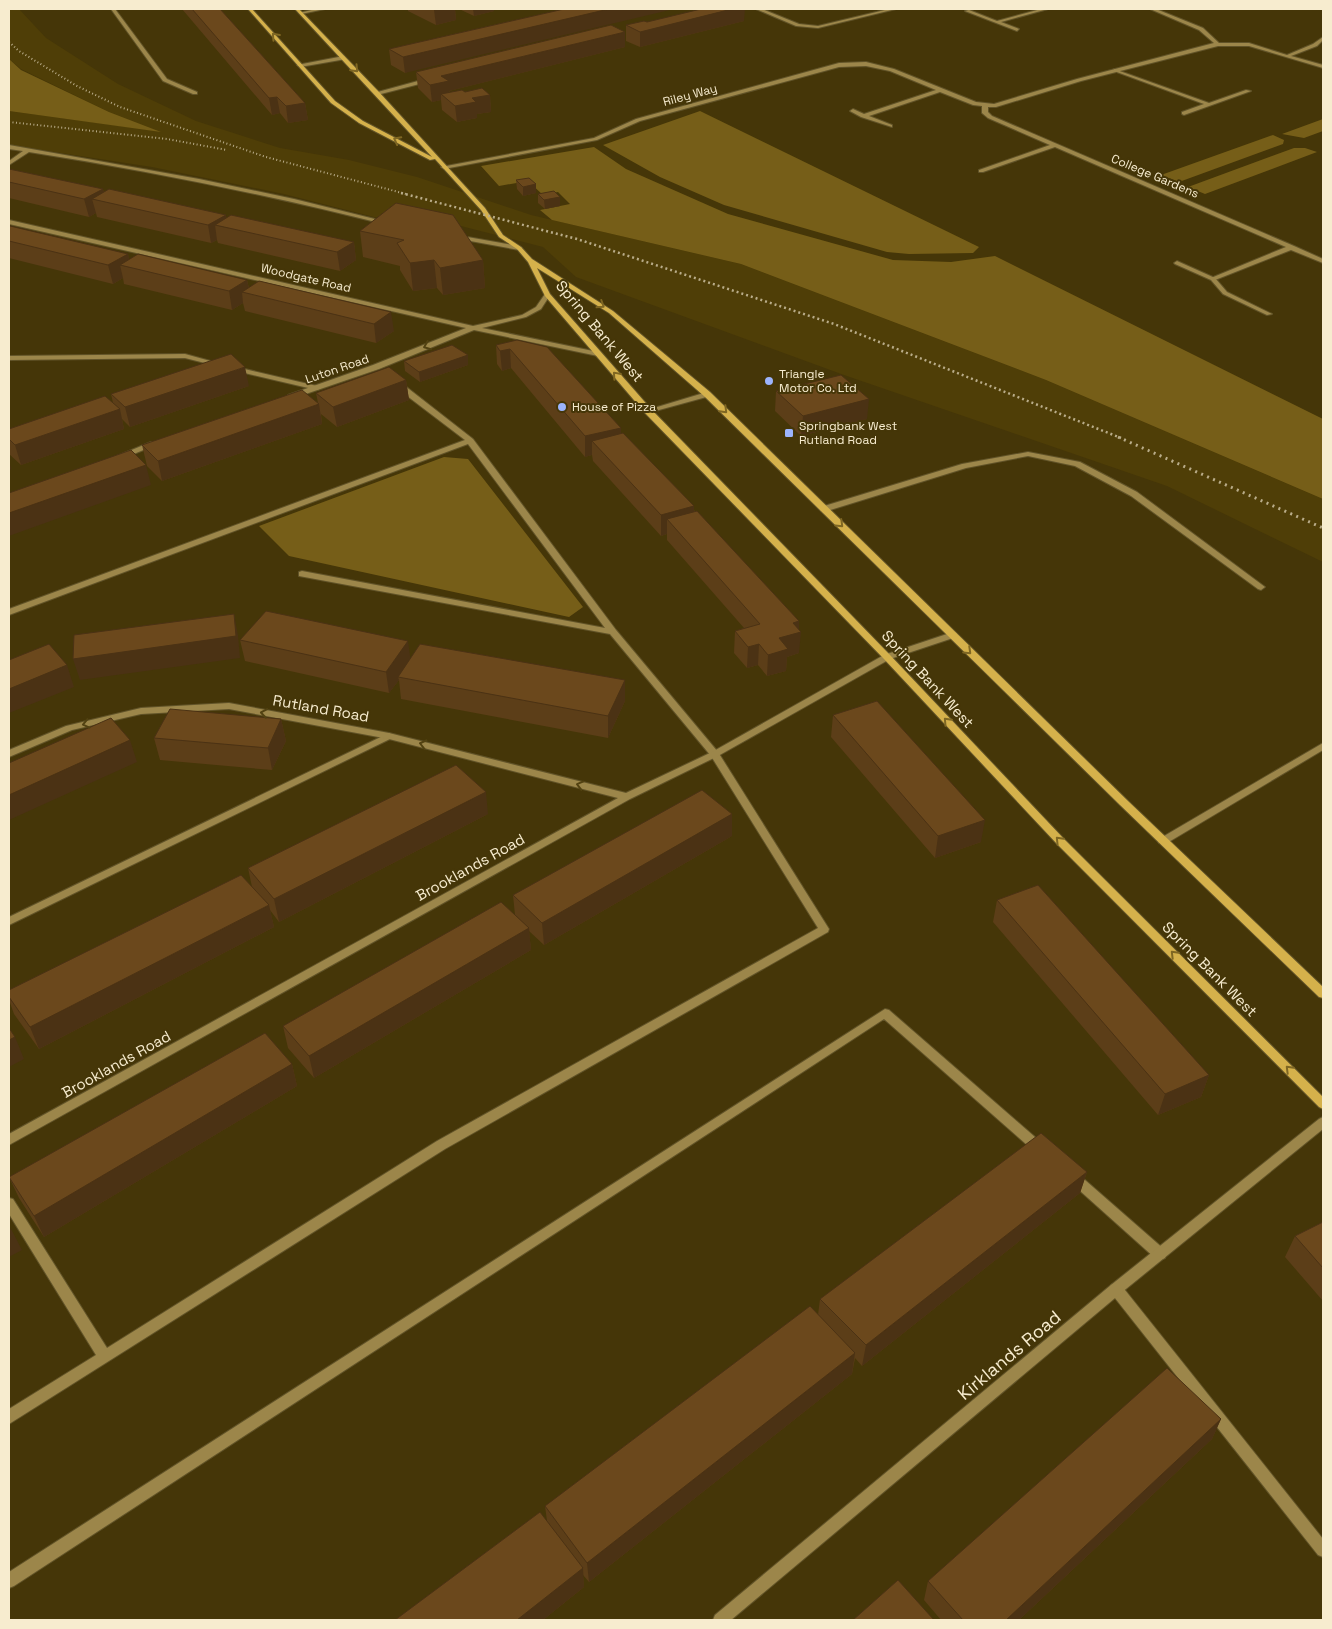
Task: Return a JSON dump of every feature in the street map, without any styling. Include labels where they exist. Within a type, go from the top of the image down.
[{"type":"street","points":[[113,9],[165,80],[195,93]]},
{"type":"street","name":"Spring Bank West","points":[[250,9],[340,107],[362,122],[442,165]]},
{"type":"street","points":[[299,11],[323,9]]},
{"type":"street","points":[[758,9],[798,25],[818,27],[894,9]]},
{"type":"street","points":[[997,22],[1046,9]]},
{"type":"street","points":[[1152,9],[1201,29],[1218,44]]},
{"type":"street","name":"Spring Bank West","points":[[299,11],[483,209],[501,236],[519,248],[530,260],[611,312],[708,394],[1163,841],[1323,994]]},
{"type":"street","points":[[967,11],[1018,30]]},
{"type":"street","points":[[1289,55],[1315,45],[1323,38]]},
{"type":"street","name":"Riley Way","points":[[442,165],[595,139],[638,120],[839,65],[866,64],[892,70],[975,104],[994,106],[1079,80],[1218,44],[1249,45],[1289,55],[1323,67]]},
{"type":"street","points":[[300,65],[344,58]]},
{"type":"street","points":[[1116,70],[1208,104]]},
{"type":"street","points":[[377,93],[435,78]]},
{"type":"street","points":[[863,116],[940,90]]},
{"type":"street","points":[[1184,113],[1248,91]]},
{"type":"street","name":"College Gardens","points":[[985,105],[986,113],[990,117],[1323,261]]},
{"type":"street","points":[[853,112],[890,126]]},
{"type":"street","points":[[981,171],[1056,145]]},
{"type":"street","points":[[9,147],[129,166],[234,187],[393,224]]},
{"type":"street","points":[[9,163],[28,150]]},
{"type":"street","name":"Woodgate Road","points":[[9,222],[473,328],[598,354]]},
{"type":"street","points":[[447,235],[519,248]]},
{"type":"street","points":[[1213,279],[1292,247]]},
{"type":"street","name":"Spring Bank West","points":[[530,260],[547,295],[648,411],[887,657],[1061,842],[1323,1104]]},
{"type":"street","points":[[1177,263],[1213,279],[1225,293],[1269,314]]},
{"type":"street","name":"Luton Road","points":[[281,400],[376,367],[473,328],[524,316],[539,308],[547,295]]},
{"type":"street","points":[[9,358],[185,356],[317,388]]},
{"type":"street","points":[[376,367],[384,373]]},
{"type":"street","points":[[9,1417],[441,1145],[824,929],[715,754],[612,632],[470,441],[391,380]]},
{"type":"street","points":[[648,411],[708,394]]},
{"type":"street","points":[[109,460],[163,441]]},
{"type":"street","points":[[9,612],[470,441]]},
{"type":"street","points":[[824,509],[965,466],[1028,454],[1078,464],[1134,494],[1261,587]]},
{"type":"street","points":[[302,574],[612,632]]},
{"type":"street","name":"Brooklands Road","points":[[9,1140],[627,797],[715,754],[887,657],[953,635]]},
{"type":"street","name":"Rutland Road","points":[[9,754],[69,728],[141,711],[229,706],[389,736],[627,797]]},
{"type":"street","points":[[9,921],[389,736]]},
{"type":"street","points":[[1163,841],[1323,746]]},
{"type":"street","points":[[9,1581],[885,1013],[1049,1156]]},
{"type":"street","name":"Kirklands Road","points":[[720,1620],[1116,1289],[1323,1122]]},
{"type":"street","points":[[1064,1169],[1160,1254]]},
{"type":"street","points":[[9,1203],[106,1357]]},
{"type":"street","points":[[1116,1289],[1323,1550]]},
{"type":"shaded area","points":[[9,9],[19,9],[46,38],[118,84],[196,121],[280,148],[349,160],[417,177],[531,215],[741,264],[1046,380],[1323,499],[1323,562],[1167,486],[844,375],[576,277],[543,247],[457,225],[421,229],[284,194],[152,167],[9,145],[9,111],[158,131],[109,112],[21,69],[9,59]]},
{"type":"shaded area","points":[[9,59],[21,70],[109,112],[161,132],[9,111]]},
{"type":"shaded area","points":[[700,111],[979,247],[973,253],[909,254],[887,252],[724,205],[660,177],[603,145]]},
{"type":"shaded area","points":[[1323,119],[1323,131],[1304,138],[1282,134]]},
{"type":"shaded area","points":[[1273,135],[1284,140],[1283,144],[1179,182],[1161,175]]},
{"type":"shaded area","points":[[594,147],[626,169],[728,214],[893,260],[951,262],[995,256],[1323,419],[1323,499],[1046,380],[741,264],[552,220],[540,210],[570,204],[558,192],[543,195],[528,181],[499,186],[481,166]]},
{"type":"shaded area","points":[[1294,148],[1305,148],[1317,152],[1205,194],[1188,187]]},
{"type":"shaded area","points":[[444,457],[468,459],[583,607],[569,617],[289,556],[259,526]]},
{"type":"building","points":[[192,9],[220,9],[305,103],[286,106],[277,97],[269,98]]},
{"type":"building","points":[[564,9],[609,9],[403,57],[389,49]]},
{"type":"building","points":[[701,9],[732,9],[640,32],[626,25],[647,22]]},
{"type":"building","points":[[611,25],[625,32],[441,76],[449,81],[430,85],[416,72]]},
{"type":"building","points":[[482,88],[490,95],[472,98],[476,102],[455,106],[441,94],[462,90],[465,92]]},
{"type":"building","points":[[9,169],[103,189],[84,199],[9,182]]},
{"type":"building","points":[[529,178],[536,184],[523,187],[516,180]]},
{"type":"building","points":[[109,189],[226,215],[208,225],[92,199]]},
{"type":"building","points":[[554,191],[560,197],[544,200],[538,194]]},
{"type":"building","points":[[396,203],[453,215],[483,260],[440,268],[434,260],[410,263],[397,243],[404,240],[360,231]]},
{"type":"building","points":[[231,215],[354,242],[337,252],[215,225]]},
{"type":"building","points":[[10,226],[128,254],[108,265],[9,241]]},
{"type":"building","points":[[138,254],[247,280],[229,291],[120,265]]},
{"type":"building","points":[[259,281],[391,312],[374,324],[242,292]]},
{"type":"building","points":[[517,340],[547,347],[621,428],[585,436],[510,349],[500,351],[496,345]]},
{"type":"building","points":[[452,345],[468,355],[419,372],[404,361]]},
{"type":"building","points":[[231,354],[245,367],[125,407],[111,394]]},
{"type":"building","points":[[389,367],[406,380],[333,407],[316,393]]},
{"type":"building","points":[[841,375],[869,399],[803,416],[776,391]]},
{"type":"building","points":[[302,390],[319,404],[158,461],[142,445]]},
{"type":"building","points":[[105,396],[120,409],[15,445],[9,439],[9,429]]},
{"type":"building","points":[[623,433],[694,506],[661,515],[592,441]]},
{"type":"building","points":[[131,450],[146,465],[9,513],[9,493]]},
{"type":"building","points":[[697,511],[799,621],[793,623],[801,632],[779,638],[788,649],[768,655],[759,644],[748,647],[735,631],[760,624],[667,519]]},
{"type":"building","points":[[266,611],[408,641],[386,672],[240,640]]},
{"type":"building","points":[[234,614],[236,636],[73,659],[74,635]]},
{"type":"building","points":[[49,644],[67,665],[9,689],[9,660]]},
{"type":"building","points":[[420,644],[625,680],[608,716],[398,677]]},
{"type":"building","points":[[877,701],[985,820],[938,836],[833,715]]},
{"type":"building","points":[[170,709],[281,719],[268,748],[154,738]]},
{"type":"building","points":[[111,718],[130,740],[9,795],[9,763]]},
{"type":"building","points":[[456,765],[486,792],[274,899],[248,868]]},
{"type":"building","points":[[702,790],[732,814],[542,923],[513,895]]},
{"type":"building","points":[[241,875],[269,905],[30,1027],[9,997],[9,990]]},
{"type":"building","points":[[1038,885],[1209,1075],[1165,1094],[997,900]]},
{"type":"building","points":[[501,902],[529,928],[309,1056],[283,1026]]},
{"type":"building","points":[[9,1028],[15,1037],[9,1040]]},
{"type":"building","points":[[265,1033],[292,1064],[34,1216],[9,1177]]},
{"type":"building","points":[[1041,1133],[1087,1172],[866,1345],[820,1299]]},
{"type":"building","points":[[1323,1222],[1323,1268],[1295,1236]]},
{"type":"building","points":[[810,1306],[855,1353],[587,1563],[545,1506]]},
{"type":"building","points":[[1167,1368],[1221,1419],[1006,1620],[963,1620],[928,1581]]},
{"type":"building","points":[[540,1512],[583,1568],[517,1620],[395,1620]]},
{"type":"building","points":[[898,1580],[934,1620],[853,1620]]},
{"type":"railway","points":[[9,42],[19,51],[77,86],[120,107],[266,157],[406,194]]},
{"type":"railway","points":[[9,122],[167,139],[227,150]]},
{"type":"railway","points":[[401,193],[577,239],[834,324],[1121,438]]},
{"type":"railway","points":[[1118,437],[1323,528]]},
{"type":"place","name":"Triangle Motor Co. Ltd","points":[[769,381]]},
{"type":"place","name":"House of Pizza","points":[[562,407]]},
{"type":"place","name":"Springbank West Rutland Road","points":[[789,433]]}]
